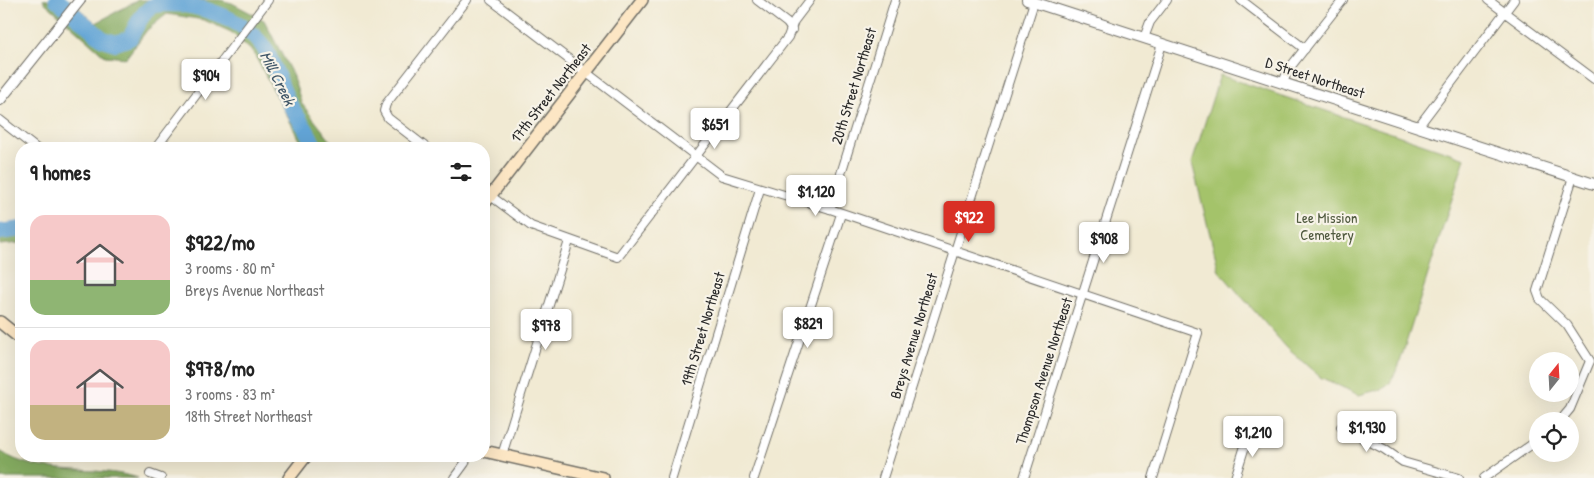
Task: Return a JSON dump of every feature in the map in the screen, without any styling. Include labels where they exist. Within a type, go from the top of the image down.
[{"type":"main road","name":"17th Street Northeast","points":[[490,192],[642,0]]},
{"type":"main road","points":[[0,322],[15,334]]},
{"type":"main road","points":[[490,452],[600,478]]},
{"type":"main road","points":[[289,478],[301,462]]},
{"type":"street","points":[[0,100],[57,26],[80,0]]},
{"type":"street","points":[[160,142],[268,0]]},
{"type":"street","points":[[419,142],[388,118],[384,111],[386,104],[467,0]]},
{"type":"street","points":[[491,0],[722,176],[830,209],[1198,333],[1153,478]]},
{"type":"street","points":[[757,0],[787,23],[792,30]]},
{"type":"street","points":[[490,200],[531,226],[618,257],[792,30],[794,21],[810,0]]},
{"type":"street","name":"20th Street Northeast","points":[[830,209],[895,0]]},
{"type":"street","points":[[1144,38],[1150,22],[1167,0]]},
{"type":"street","points":[[1241,0],[1305,49]]},
{"type":"street","points":[[1283,83],[1288,70],[1343,0]]},
{"type":"street","points":[[1488,0],[1594,79]]},
{"type":"street","points":[[1418,127],[1514,0]]},
{"type":"street","name":"D Street Northeast","points":[[1031,1],[1594,184]]},
{"type":"street","name":"Breys Avenue Northeast","points":[[884,478],[1031,1]]},
{"type":"street","name":"Thompson Avenue Northeast","points":[[1024,478],[1162,44]]},
{"type":"street","points":[[0,120],[28,142]]},
{"type":"street","points":[[1567,412],[1590,361],[1567,325],[1540,299],[1537,292],[1572,177]]},
{"type":"street","name":"19th Street Northeast","points":[[672,478],[760,189]]},
{"type":"street","points":[[754,478],[842,214]]},
{"type":"street","points":[[502,455],[569,241]]},
{"type":"street","points":[[1341,427],[1384,449],[1403,462],[1459,478]]},
{"type":"street","points":[[1235,478],[1250,430]]},
{"type":"street","points":[[1484,478],[1529,446]]},
{"type":"street","points":[[454,478],[465,462]]},
{"type":"street","points":[[150,474],[161,478]]},
{"type":"green space","points":[[42,0],[69,0],[96,23],[138,0],[220,0],[232,3],[264,20],[292,74],[302,104],[332,142],[300,142],[253,52],[231,32],[204,20],[167,14],[147,30],[126,58],[105,56]]},
{"type":"green space","name":"Lee Mission Cemetery","points":[[1220,75],[1465,158],[1399,365],[1390,383],[1381,389],[1359,395],[1320,377],[1287,348],[1219,271],[1192,163]]},
{"type":"green space","points":[[0,226],[15,227],[15,244],[0,245]]},
{"type":"green space","points":[[0,451],[15,459],[15,462],[49,468],[121,474],[138,478],[0,478]]},
{"type":"waterway","points":[[57,0],[103,39],[116,43],[130,38],[146,11],[155,5],[185,5],[217,14],[232,21],[246,29],[266,51],[289,103],[313,142]]},
{"type":"waterway","name":"Mill Creek","points":[[0,232],[15,230]]}]
